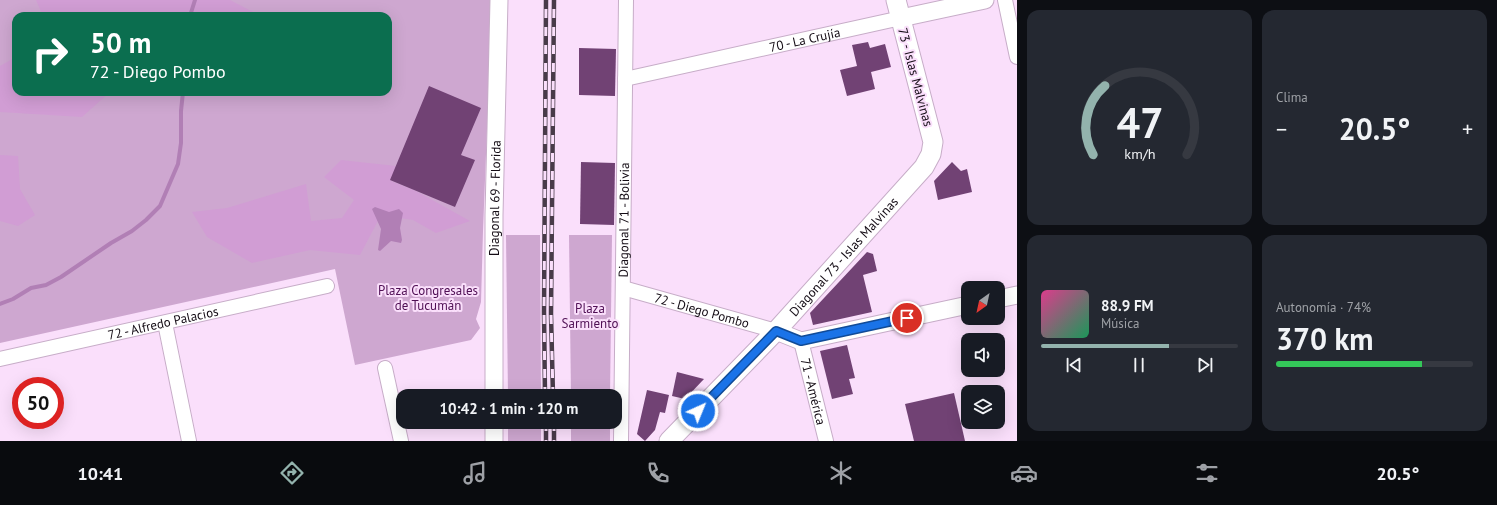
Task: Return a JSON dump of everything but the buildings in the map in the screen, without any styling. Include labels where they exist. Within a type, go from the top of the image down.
[{"type":"main road","name":"73 - Islas Malvinas","points":[[896,0],[933,142],[931,154]]},
{"type":"main road","name":"Diagonal 73 - Islas Malvinas","points":[[669,441],[776,331],[924,167],[931,154]]},
{"type":"street","name":"Diagonal 69 - Florida","points":[[494,389],[494,215],[498,0]]},
{"type":"street","name":"Diagonal 71 - Bolivia","points":[[621,441],[626,0]]},
{"type":"street","name":"70 - La Crujía","points":[[624,79],[985,0]]},
{"type":"street","points":[[1005,0],[1017,57]]},
{"type":"street","name":"72 - Alfredo Palacios","points":[[0,359],[327,286]]},
{"type":"street","name":"72 - Diego Pombo","points":[[623,288],[776,331],[801,341]]},
{"type":"street","points":[[1005,298],[1017,295]]},
{"type":"street","points":[[801,341],[961,307]]},
{"type":"street","points":[[165,323],[189,441]]},
{"type":"street","name":"71 - América","points":[[801,341],[826,441]]},
{"type":"street","points":[[385,368],[401,441]]},
{"type":"street","points":[[494,429],[494,441]]},
{"type":"green space","name":"Plaza Congresales de Tucumán","points":[[0,0],[492,0],[481,302],[476,319],[480,328],[471,340],[355,365],[335,269],[0,343]]},
{"type":"green space","points":[[506,235],[540,235],[541,389],[508,389]]},
{"type":"green space","name":"Plaza Sarmiento","points":[[569,235],[612,235],[610,389],[571,389]]},
{"type":"green space","points":[[508,429],[541,429],[541,441],[508,441]]},
{"type":"green space","points":[[571,429],[610,429],[610,441],[571,441]]},
{"type":"shaded area","points":[[36,0],[230,0],[253,12],[41,12]]},
{"type":"shaded area","points":[[12,59],[12,96],[106,96],[82,117],[0,112],[0,66]]},
{"type":"shaded area","points":[[0,155],[18,156],[20,189],[35,215],[18,226],[0,221]]},
{"type":"shaded area","points":[[341,160],[396,166],[391,181],[416,191],[470,221],[436,233],[413,220],[381,215],[360,255],[310,250],[252,263],[207,237],[192,212],[227,208],[306,184],[311,221],[342,218],[354,200],[324,177]]},
{"type":"shaded area","points":[[375,207],[389,212],[399,209],[403,213],[400,228],[401,243],[391,241],[380,251],[378,250],[381,229],[372,209]]},
{"type":"waterway","points":[[191,12],[195,0]]},
{"type":"waterway","points":[[0,304],[13,299],[31,288],[46,285],[61,277],[111,243],[132,231],[160,206],[178,164],[181,143],[183,96]]},
{"type":"railway","points":[[545,389],[546,0]]},
{"type":"railway","points":[[553,389],[551,314],[554,0]]},
{"type":"railway","points":[[546,429],[546,441]]},
{"type":"railway","points":[[554,429],[554,441]]},
{"type":"route","points":[[698,411],[776,331],[801,341],[907,318]]}]
